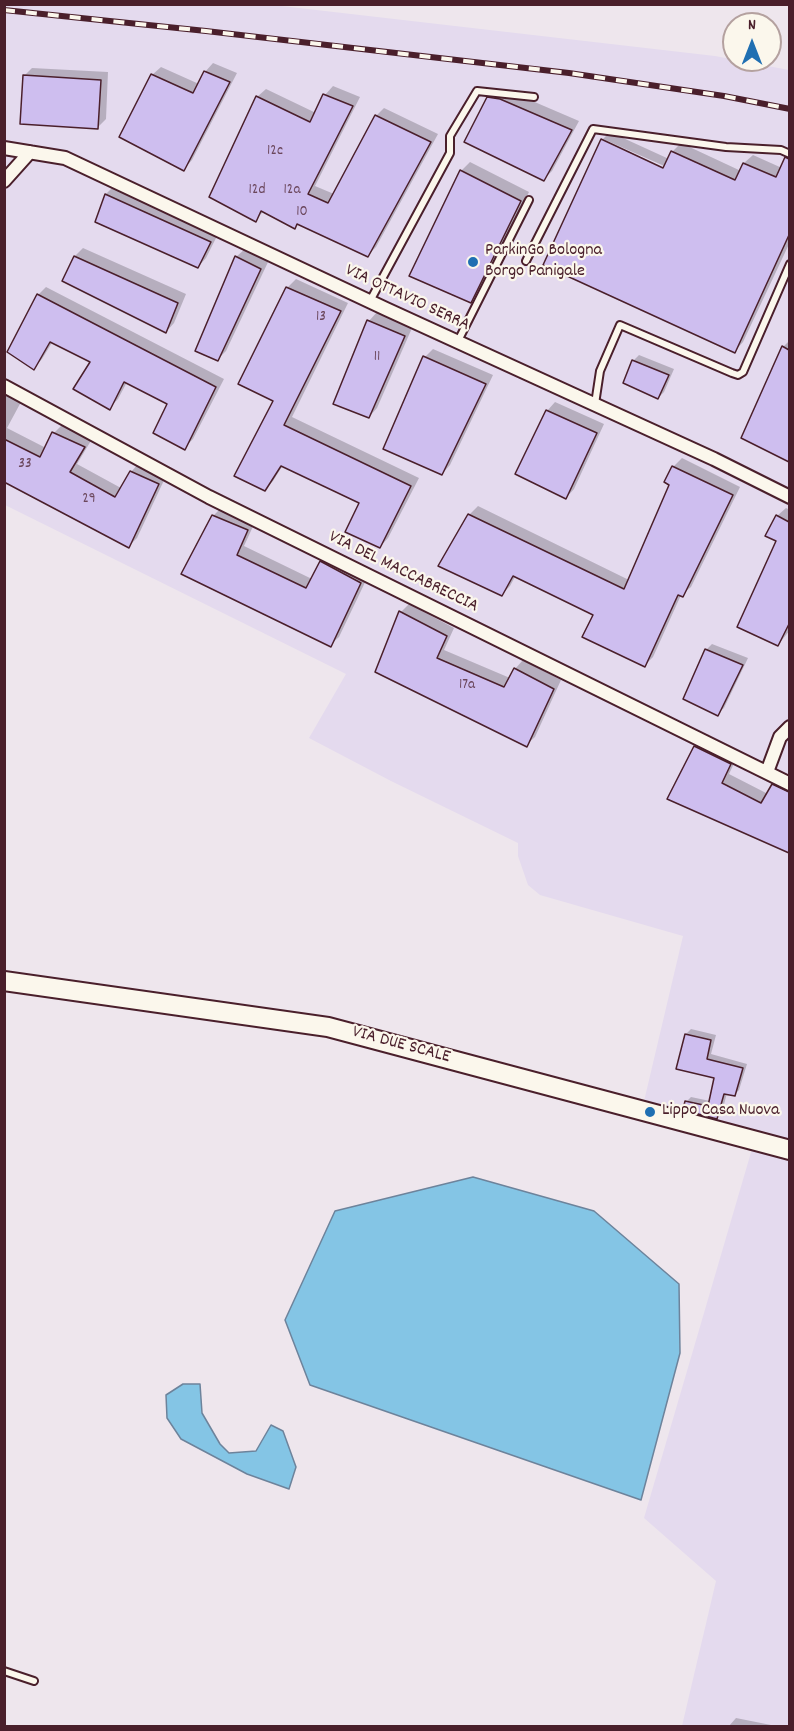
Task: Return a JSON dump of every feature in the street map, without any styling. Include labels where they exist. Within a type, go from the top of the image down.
[{"type":"street","name":"VIA OTTAVIO SERRA","points":[[4,147],[65,158],[370,302],[714,459],[789,498]]},
{"type":"street","points":[[4,181],[30,152]]},
{"type":"street","name":"VIA DEL MACCABRECCIA","points":[[4,386],[209,497],[789,784]]},
{"type":"street","points":[[767,772],[780,737],[789,727]]},
{"type":"street","name":"VIA DUE SCALE","points":[[4,981],[328,1027],[789,1150]]},
{"type":"lane","points":[[370,302],[450,153],[450,136],[477,92],[534,97]]},
{"type":"lane","points":[[526,261],[593,129],[726,147],[781,150],[789,154]]},
{"type":"lane","points":[[457,342],[530,200]]},
{"type":"lane","points":[[595,405],[600,371],[620,325],[732,374],[738,375],[743,372],[789,264]]},
{"type":"lane","points":[[4,1671],[34,1681]]},
{"type":"shaded area","points":[[4,5],[273,5],[715,56],[722,57],[722,72],[789,70],[789,1726],[682,1726],[716,1581],[644,1518],[752,1149],[641,1114],[683,936],[540,895],[528,885],[518,856],[518,843],[309,738],[346,674],[5,505]]},
{"type":"water","points":[[473,1177],[594,1211],[679,1284],[680,1353],[641,1500],[310,1385],[285,1320],[335,1211]]},
{"type":"water","points":[[183,1384],[200,1384],[202,1413],[220,1444],[229,1453],[256,1451],[271,1425],[283,1431],[296,1467],[289,1489],[247,1474],[181,1439],[167,1418],[166,1395]]},
{"type":"building","points":[[204,71],[230,82],[184,171],[119,137],[151,74],[193,93]]},
{"type":"building","points":[[23,75],[101,80],[98,129],[20,124]]},
{"type":"building","points":[[323,94],[353,106],[308,194],[328,203],[375,115],[431,142],[368,257],[297,224],[295,229],[261,211],[256,222],[209,197],[256,96],[310,122]]},
{"type":"building","points":[[487,97],[500,99],[572,130],[544,181],[464,142]]},
{"type":"building","points":[[601,139],[663,168],[671,151],[735,180],[743,163],[776,177],[785,157],[789,159],[789,235],[735,353],[543,265]]},
{"type":"building","points":[[460,170],[521,201],[471,303],[409,276]]},
{"type":"building","points":[[105,194],[211,242],[198,268],[95,222]]},
{"type":"building","points":[[74,256],[178,303],[166,333],[62,281]]},
{"type":"building","points":[[235,256],[261,269],[218,361],[195,351]]},
{"type":"building","points":[[286,287],[341,311],[284,425],[411,486],[380,548],[345,532],[359,503],[281,466],[265,491],[234,476],[273,401],[238,384]]},
{"type":"building","points":[[37,294],[216,387],[185,450],[153,433],[167,404],[124,382],[110,410],[73,389],[90,362],[50,342],[34,370],[7,352]]},
{"type":"building","points":[[367,320],[405,336],[369,418],[333,404]]},
{"type":"building","points":[[782,346],[789,350],[789,462],[741,438]]},
{"type":"building","points":[[423,356],[486,384],[442,475],[383,449]]},
{"type":"building","points":[[632,360],[669,375],[658,399],[623,383]]},
{"type":"building","points":[[546,410],[597,433],[566,499],[515,474]]},
{"type":"building","points":[[52,432],[85,447],[70,472],[115,497],[130,471],[159,484],[129,548],[4,482],[4,439],[40,457]]},
{"type":"building","points":[[672,466],[733,495],[683,597],[678,595],[645,667],[582,637],[593,615],[513,576],[502,596],[438,566],[468,514],[624,589],[669,485],[664,482]]},
{"type":"building","points":[[212,515],[248,530],[237,555],[306,588],[320,561],[361,583],[331,647],[181,574]]},
{"type":"building","points":[[776,515],[789,522],[789,624],[778,646],[737,627],[776,541],[765,536]]},
{"type":"building","points":[[399,611],[447,636],[437,658],[504,687],[514,668],[554,689],[527,747],[375,672]]},
{"type":"building","points":[[705,649],[743,665],[718,716],[683,699]]},
{"type":"building","points":[[694,746],[731,764],[722,783],[761,803],[772,784],[789,792],[789,853],[667,799]]},
{"type":"building","points":[[685,1034],[711,1040],[707,1059],[743,1068],[735,1096],[724,1094],[717,1119],[683,1110],[685,1101],[708,1106],[714,1078],[676,1069]]},
{"type":"railway","points":[[4,10],[569,73],[724,96],[790,109]]},
{"type":"place","name":"ParkinGo Bologna Borgo Panigale","points":[[473,262]]},
{"type":"place","name":"Lippo Casa Nuova","points":[[650,1112]]}]
